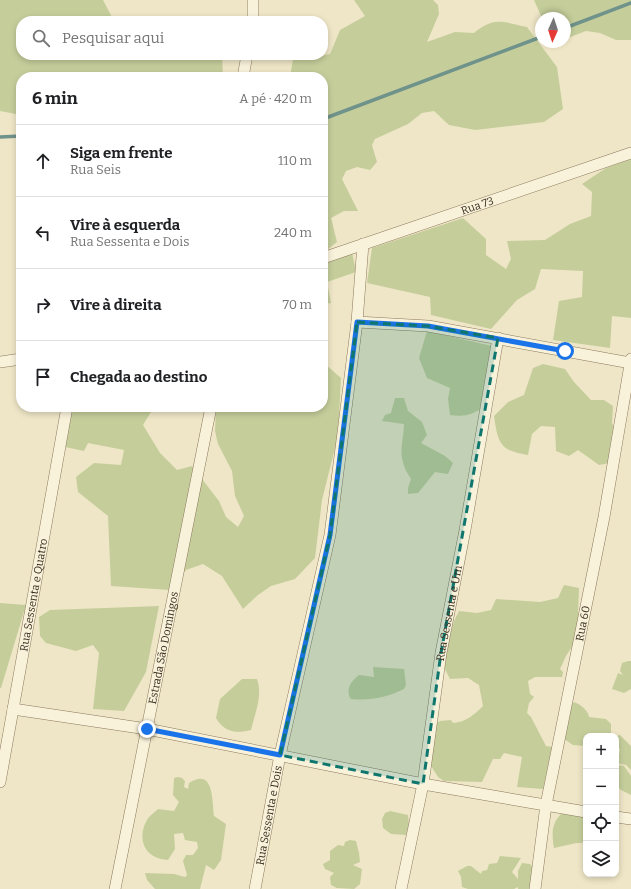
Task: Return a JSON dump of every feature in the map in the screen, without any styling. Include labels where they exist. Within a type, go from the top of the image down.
[{"type":"street","points":[[253,16],[254,0]]},
{"type":"street","points":[[244,72],[246,60]]},
{"type":"street","name":"Rua 73","points":[[328,256],[631,154]]},
{"type":"street","name":"Rua Sessenta e Dois","points":[[255,889],[280,755],[330,535],[357,322],[363,244]]},
{"type":"street","points":[[357,322],[428,326],[631,362]]},
{"type":"street","name":"Rua Sessenta e Um","points":[[401,889],[423,784],[441,653],[467,522],[498,338]]},
{"type":"street","points":[[0,362],[16,360]]},
{"type":"street","name":"Rua 60","points":[[536,889],[546,805],[604,517],[631,362]]},
{"type":"street","name":"Rua Sessenta e Quatro","points":[[0,782],[66,412]]},
{"type":"street","name":"Estrada São Domingos","points":[[115,889],[210,412]]},
{"type":"street","points":[[13,709],[147,729],[423,784],[583,811]]},
{"type":"street","points":[[619,817],[631,819]]},
{"type":"highlighted area","points":[[357,322],[428,326],[498,338],[441,653],[423,784],[280,755],[330,535]]},
{"type":"green space","points":[[0,0],[103,0],[111,16],[16,16],[16,60],[222,60],[223,72],[16,72],[16,114],[0,111]]},
{"type":"green space","points":[[354,0],[433,0],[438,5],[439,14],[427,42],[455,32],[474,33],[487,24],[493,22],[505,22],[527,27],[535,38],[535,48],[543,48],[557,67],[563,109],[544,122],[475,130],[449,125],[434,111],[422,113],[408,124],[375,139],[372,145],[377,162],[370,170],[357,167],[346,171],[342,179],[358,211],[344,211],[331,218],[337,242],[328,249],[328,72],[291,72],[293,60],[328,60],[328,54],[330,54],[340,30],[365,16]]},
{"type":"green space","points":[[534,0],[631,0],[631,40],[616,40],[600,33],[586,31],[571,37],[571,12],[539,12]]},
{"type":"green space","points":[[631,159],[631,318],[612,316],[610,348],[553,340],[559,301],[582,297],[583,271],[541,269],[535,289],[517,300],[491,329],[431,315],[430,297],[367,283],[372,248],[463,218],[486,239],[486,255],[506,269],[511,259],[507,241],[545,240],[570,224],[591,216],[592,192],[582,184],[606,168]]},
{"type":"green space","points":[[352,252],[356,272],[328,282],[328,260]]},
{"type":"green space","points":[[328,287],[331,303],[328,303]]},
{"type":"green space","points":[[427,331],[492,346],[485,406],[468,415],[450,415],[448,399],[450,388],[427,378],[419,358]]},
{"type":"green space","points":[[543,364],[565,369],[574,382],[591,400],[604,400],[613,406],[612,423],[620,440],[610,463],[599,465],[578,450],[569,456],[556,451],[555,427],[541,426],[532,434],[528,455],[511,451],[502,444],[497,433],[494,416],[508,402],[524,395],[533,368]]},
{"type":"green space","points":[[328,367],[341,378],[338,436],[322,500],[315,558],[295,579],[271,586],[258,595],[243,609],[222,576],[203,564],[186,570],[170,590],[111,586],[108,516],[78,492],[76,477],[94,463],[121,465],[124,450],[88,443],[84,451],[65,447],[69,412],[151,412],[143,425],[160,453],[177,470],[192,466],[219,501],[226,517],[238,527],[244,516],[235,496],[232,471],[218,444],[215,431],[216,412],[328,412]]},
{"type":"green space","points":[[395,398],[404,398],[408,411],[422,422],[427,435],[421,443],[445,456],[453,463],[448,474],[435,472],[418,493],[408,494],[411,479],[404,466],[401,452],[404,424],[382,421],[385,415],[391,413]]},
{"type":"green space","points":[[564,585],[579,588],[578,614],[584,628],[566,656],[560,669],[563,672],[562,677],[535,677],[528,681],[530,694],[534,697],[529,703],[527,713],[531,717],[546,746],[552,747],[543,789],[517,787],[522,757],[504,753],[500,759],[493,759],[482,782],[444,781],[438,777],[431,766],[434,725],[440,721],[451,720],[453,723],[466,720],[483,706],[479,685],[468,678],[450,679],[442,663],[454,621],[459,611],[477,613],[491,610],[496,599],[540,602],[558,598]]},
{"type":"green space","points":[[0,603],[26,605],[1,688],[0,688]]},
{"type":"green space","points":[[159,606],[146,672],[124,711],[93,709],[99,653],[93,645],[76,651],[46,643],[40,636],[39,617],[50,610]]},
{"type":"green space","points":[[631,661],[631,689],[624,693],[612,689],[618,673],[623,675],[620,671],[622,663]]},
{"type":"green space","points":[[373,667],[404,669],[406,685],[404,689],[379,698],[351,699],[349,696],[349,689],[351,683],[359,675],[374,677]]},
{"type":"green space","points":[[242,679],[257,679],[259,685],[259,698],[251,730],[235,732],[227,729],[219,723],[216,718],[220,699]]},
{"type":"green space","points":[[574,702],[579,704],[588,712],[589,717],[606,719],[611,724],[611,733],[583,733],[583,746],[573,745],[564,739],[570,707]]},
{"type":"green space","points":[[619,735],[631,746],[631,770],[626,765],[619,764]]},
{"type":"green space","points":[[619,765],[624,766],[631,776],[631,795],[619,788]]},
{"type":"green space","points":[[178,777],[185,781],[184,787],[188,789],[189,783],[197,779],[203,779],[207,782],[212,794],[214,816],[226,824],[221,860],[214,870],[206,865],[200,889],[155,889],[147,880],[145,873],[174,874],[185,877],[187,875],[183,861],[186,855],[193,855],[198,848],[197,842],[185,840],[183,833],[174,834],[175,849],[168,860],[160,859],[148,852],[143,841],[142,834],[149,817],[158,809],[174,811],[179,802],[173,795],[174,778]]},
{"type":"green space","points":[[390,811],[408,815],[409,825],[406,835],[391,834],[383,828],[382,819],[385,813]]},
{"type":"green space","points":[[562,813],[583,816],[583,843],[554,848],[553,829],[558,817]]},
{"type":"green space","points":[[350,840],[356,841],[359,853],[360,862],[353,865],[362,869],[360,884],[354,889],[337,888],[331,885],[330,877],[334,873],[325,869],[323,864],[330,860],[330,851],[338,845],[344,846],[345,842]]},
{"type":"green space","points":[[500,856],[521,858],[512,872],[518,879],[518,871],[522,863],[530,864],[536,870],[534,889],[518,889],[518,887],[514,889],[468,889],[462,887],[461,877],[458,871],[467,866],[471,866],[481,874],[482,871],[487,870],[489,864],[497,863]]},
{"type":"waterway","points":[[571,26],[631,3]]},
{"type":"waterway","points":[[328,117],[535,39]]},
{"type":"waterway","points":[[0,137],[16,136]]},
{"type":"route","points":[[147,729],[280,755],[330,535],[357,322],[428,326],[565,351]]}]
